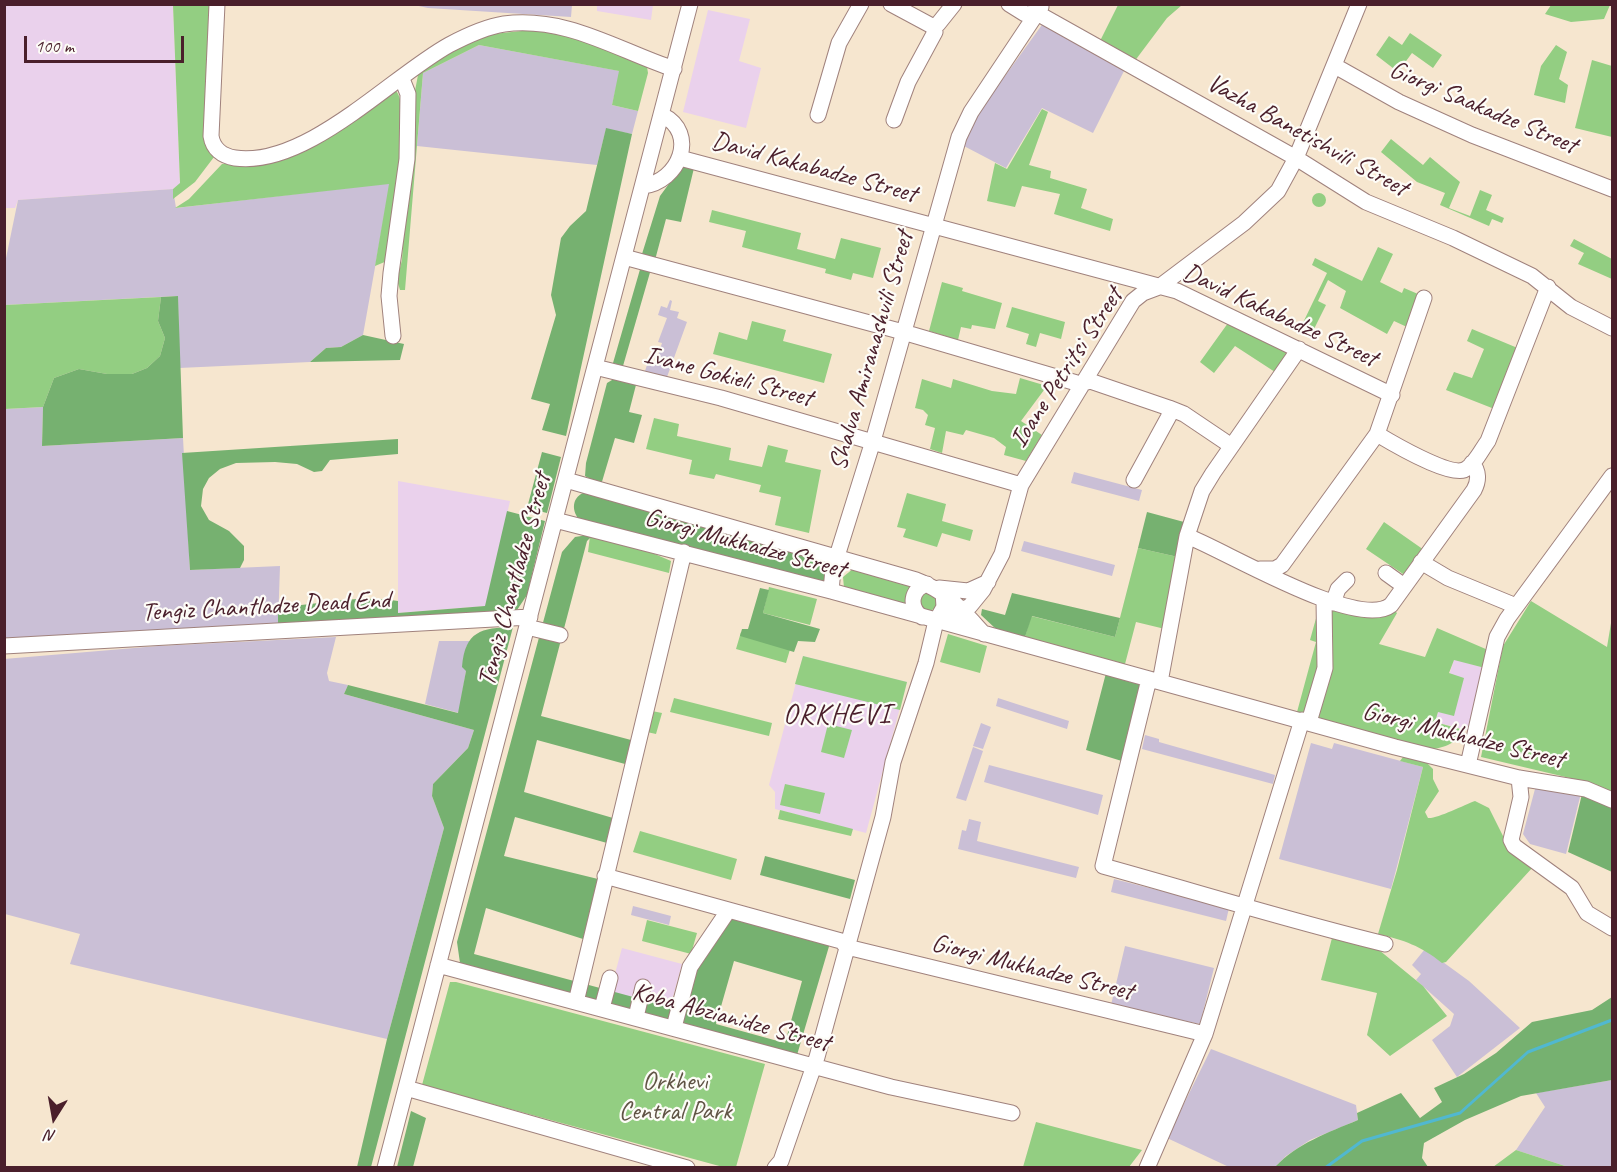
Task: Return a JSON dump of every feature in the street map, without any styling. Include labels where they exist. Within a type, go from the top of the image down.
[{"type":"street","points":[[217,4],[211,136],[212,144],[223,155],[258,159],[284,151],[341,120],[448,46],[489,27],[506,24],[573,28],[674,69]]},
{"type":"street","name":"Tengiz Chantladze Street","points":[[385,1167],[690,4]]},
{"type":"street","points":[[818,115],[839,43],[861,4]]},
{"type":"street","points":[[891,4],[932,26],[935,32],[908,82],[894,120]]},
{"type":"street","points":[[932,26],[938,24],[954,4]]},
{"type":"street","name":"Vazha Banetishvili Street","points":[[1009,4],[1025,14],[1040,9],[1296,158],[1366,202],[1453,238],[1532,276],[1571,307],[1612,328]]},
{"type":"street","name":"Ioane Petritsi Street","points":[[962,610],[976,599],[988,582],[1002,554],[1021,485],[1080,384],[1133,301],[1143,293],[1159,287],[1244,224],[1278,191],[1296,158],[1359,4]]},
{"type":"street","name":"Shalva Amiranashvili Street","points":[[831,591],[838,556],[964,123],[1040,9]]},
{"type":"street","name":"Giorgi Saakadze Street","points":[[1335,66],[1399,102],[1472,135],[1612,189]]},
{"type":"street","points":[[393,336],[389,296],[407,159],[408,94],[402,79]]},
{"type":"street","name":"David Kakabadze Street","points":[[643,186],[660,182],[671,172],[680,158],[679,132],[670,119],[662,115]]},
{"type":"street","name":"David Kakabadze Street","points":[[680,158],[1178,291],[1392,395],[1377,434],[1287,559],[1275,569],[1260,569]]},
{"type":"street","points":[[624,256],[903,332],[1080,384],[1090,381],[1184,414],[1230,445]]},
{"type":"street","points":[[1377,434],[1454,471],[1464,470],[1488,441],[1548,287]]},
{"type":"street","points":[[1392,395],[1424,298]]},
{"type":"street","points":[[1299,349],[1230,445],[1202,491],[1187,536],[1154,680],[1103,866],[1246,905],[1292,921],[1385,944]]},
{"type":"street","name":"Ivane Gokieli Street","points":[[595,367],[721,398],[1021,485]]},
{"type":"street","points":[[1134,480],[1169,416],[1169,408]]},
{"type":"street","points":[[1187,536],[1329,602],[1355,610],[1381,611],[1391,605],[1477,483],[1476,468],[1472,463]]},
{"type":"street","points":[[1468,765],[1497,637],[1516,606],[1612,476]]},
{"type":"street","name":"Giorgi Mukhadze Street","points":[[566,480],[838,556],[936,588]]},
{"type":"street","name":"Giorgi Mukhadze Street","points":[[555,520],[831,591],[1468,765],[1519,778],[1610,795]]},
{"type":"street","points":[[576,1002],[684,552]]},
{"type":"street","points":[[1421,562],[1448,578],[1516,606]]},
{"type":"street","points":[[1386,573],[1404,586]]},
{"type":"street","points":[[1147,1167],[1205,1034],[1305,721],[1325,668],[1329,602],[1347,580]]},
{"type":"street","points":[[929,619],[915,609],[913,598],[917,589],[968,591],[988,582]]},
{"type":"street","points":[[936,588],[962,610],[984,634]]},
{"type":"street","points":[[775,1167],[781,1161],[815,1064],[883,818],[893,762],[926,663],[929,619],[944,607],[936,588]]},
{"type":"street","points":[[929,619],[962,610]]},
{"type":"street","name":"Tengiz Chantladze Dead End","points":[[4,646],[528,622],[560,635]]},
{"type":"street","points":[[1519,778],[1521,797],[1511,840],[1514,846],[1572,888],[1587,913],[1612,928]]},
{"type":"street","name":"Giorgi Mukhadze Street","points":[[605,876],[841,941],[847,947],[1205,1034]]},
{"type":"street","points":[[674,1028],[690,967],[728,911]]},
{"type":"street","name":"Koba Abzianidze Street","points":[[438,966],[953,1102],[1012,1113]]},
{"type":"street","points":[[602,1008],[610,978]]},
{"type":"street","points":[[636,1017],[643,987]]},
{"type":"street","points":[[406,1088],[687,1167]]},
{"type":"shaded area","points":[[5,5],[173,5],[180,184],[173,189],[18,200],[15,208],[5,208]]},
{"type":"shaded area","points":[[414,5],[572,5],[571,17],[428,8]]},
{"type":"shaded area","points":[[597,5],[653,5],[651,20],[597,11]]},
{"type":"shaded area","points":[[708,10],[750,19],[739,61],[761,68],[746,128],[683,112]]},
{"type":"shaded area","points":[[1044,22],[1125,69],[1093,133],[1042,108],[1006,168],[962,145],[971,123]]},
{"type":"shaded area","points":[[479,45],[620,71],[612,105],[638,111],[632,134],[606,129],[597,165],[417,146],[423,73]]},
{"type":"shaded area","points":[[390,183],[363,335],[341,347],[326,348],[310,362],[179,368],[178,296],[5,305],[5,263],[18,200],[173,189],[176,208]]},
{"type":"shaded area","points":[[670,300],[672,301],[670,310],[679,312],[677,318],[687,322],[667,377],[645,371],[648,362],[655,364],[658,356],[662,343],[658,342],[667,318],[658,315],[661,306],[667,308]]},
{"type":"shaded area","points":[[43,407],[42,446],[183,438],[190,570],[280,566],[278,625],[5,638],[5,409]]},
{"type":"shaded area","points":[[1074,472],[1142,490],[1139,501],[1071,483]]},
{"type":"shaded area","points":[[398,481],[510,501],[486,606],[398,613]]},
{"type":"shaded area","points":[[1024,541],[1115,565],[1112,576],[1021,551]]},
{"type":"shaded area","points":[[336,637],[327,673],[329,681],[348,685],[344,694],[474,730],[468,748],[433,784],[432,796],[444,828],[387,1039],[70,964],[80,934],[5,914],[4,659],[158,646]]},
{"type":"shaded area","points":[[439,641],[471,641],[466,647],[466,671],[459,713],[425,704]]},
{"type":"shaded area","points":[[803,656],[907,682],[866,833],[775,809],[775,792],[769,785]]},
{"type":"shaded area","points":[[1454,659],[1485,668],[1471,731],[1435,722]]},
{"type":"shaded area","points":[[998,698],[1069,721],[1067,729],[996,706]]},
{"type":"shaded area","points":[[981,723],[991,727],[983,749],[973,746]]},
{"type":"shaded area","points":[[1145,735],[1159,739],[1159,742],[1275,775],[1273,784],[1142,749]]},
{"type":"shaded area","points":[[1311,743],[1332,749],[1334,743],[1423,767],[1391,889],[1279,859]]},
{"type":"shaded area","points":[[973,747],[983,751],[966,801],[956,798]]},
{"type":"shaded area","points":[[989,765],[1103,795],[1098,815],[984,782]]},
{"type":"shaded area","points":[[1542,784],[1581,793],[1566,854],[1530,844],[1523,834],[1535,789]]},
{"type":"shaded area","points":[[969,819],[981,822],[977,841],[1079,867],[1076,878],[958,849],[962,830],[966,831]]},
{"type":"shaded area","points":[[1114,879],[1229,908],[1226,921],[1111,892]]},
{"type":"shaded area","points":[[633,906],[671,916],[669,925],[631,915]]},
{"type":"shaded area","points":[[1125,946],[1214,968],[1200,1024],[1111,1005]]},
{"type":"shaded area","points":[[622,948],[682,964],[668,1015],[608,999]]},
{"type":"shaded area","points":[[1425,949],[1469,981],[1520,1028],[1457,1077],[1432,1040],[1450,1026],[1454,1014],[1416,980],[1421,974],[1412,965]]},
{"type":"shaded area","points":[[1211,1049],[1356,1105],[1358,1120],[1310,1140],[1286,1156],[1275,1167],[1229,1167],[1167,1138]]},
{"type":"shaded area","points":[[1612,1080],[1612,1167],[1568,1167],[1516,1150],[1545,1107],[1536,1093]]},
{"type":"green space","points":[[173,5],[211,5],[206,130],[207,149],[214,157],[195,182],[173,199],[173,189],[180,183]]},
{"type":"green space","points":[[1118,5],[1182,5],[1167,18],[1134,62],[1100,41]]},
{"type":"green space","points":[[1551,5],[1610,5],[1604,19],[1571,22],[1545,14]]},
{"type":"green space","points":[[531,30],[586,39],[647,67],[648,73],[638,111],[612,105],[619,71],[479,45],[423,73],[405,290],[400,290],[397,280],[402,260],[410,117],[418,75],[426,66],[483,35]]},
{"type":"green space","points":[[1410,33],[1442,55],[1433,68],[1412,53],[1398,72],[1376,55],[1389,36],[1402,45]]},
{"type":"green space","points":[[1556,45],[1567,52],[1559,79],[1568,85],[1565,103],[1534,95],[1541,66]]},
{"type":"green space","points":[[1592,60],[1612,66],[1612,137],[1575,128]]},
{"type":"green space","points":[[396,91],[400,101],[402,120],[401,144],[387,261],[375,266],[389,184],[175,208],[189,199],[222,164],[257,163]]},
{"type":"green space","points":[[1042,109],[1048,112],[1029,165],[1051,171],[1050,178],[1087,189],[1081,208],[1113,219],[1110,231],[1054,214],[1060,194],[1022,186],[1015,207],[987,201],[995,163],[1007,169]]},
{"type":"green space","points":[[606,128],[632,134],[566,436],[542,430],[550,404],[531,399],[556,315],[551,295],[561,238],[586,211]]},
{"type":"green space","points":[[1391,139],[1423,165],[1430,157],[1460,182],[1449,208],[1470,216],[1480,190],[1492,195],[1486,210],[1504,218],[1502,223],[1492,219],[1489,226],[1440,205],[1445,193],[1417,182],[1381,152]]},
{"type":"green space","points":[[682,166],[694,168],[681,222],[666,219],[655,260],[642,254],[660,196]]},
{"type":"green space","points":[[1319,193],[1324,195],[1326,200],[1324,205],[1319,207],[1314,205],[1312,200],[1314,195]]},
{"type":"green space","points":[[712,210],[801,233],[797,249],[835,259],[841,238],[881,248],[873,278],[853,273],[851,280],[825,273],[826,269],[742,247],[746,231],[709,222]]},
{"type":"green space","points":[[1574,239],[1612,259],[1612,279],[1578,264],[1584,253],[1570,246]]},
{"type":"green space","points":[[1378,247],[1393,254],[1380,282],[1402,293],[1404,288],[1418,294],[1407,327],[1394,321],[1387,334],[1340,308],[1346,291],[1328,280],[1318,301],[1326,305],[1310,337],[1299,331],[1327,273],[1312,265],[1315,258],[1362,281]]},
{"type":"green space","points":[[641,266],[651,269],[623,366],[613,363]]},
{"type":"green space","points":[[942,282],[963,288],[962,291],[1002,303],[995,329],[972,325],[971,329],[961,327],[958,340],[929,331]]},
{"type":"green space","points":[[178,296],[183,438],[42,446],[43,407],[54,378],[79,369],[107,374],[132,374],[147,368],[160,356],[165,338],[158,321],[161,297]]},
{"type":"green space","points":[[161,297],[158,321],[165,338],[160,356],[147,368],[132,374],[107,374],[79,369],[54,378],[43,407],[5,409],[5,305]]},
{"type":"green space","points":[[1012,307],[1065,322],[1061,339],[1040,333],[1036,347],[1026,344],[1029,334],[1006,327]]},
{"type":"green space","points":[[752,321],[786,330],[783,341],[832,354],[824,383],[713,354],[719,332],[747,340]]},
{"type":"green space","points":[[1228,323],[1290,352],[1275,372],[1235,346],[1214,373],[1200,362]]},
{"type":"green space","points":[[1472,329],[1520,349],[1497,410],[1446,390],[1454,372],[1472,378],[1484,349],[1467,341]]},
{"type":"green space","points":[[363,335],[404,344],[400,360],[310,362],[326,348],[341,347]]},
{"type":"green space","points":[[617,377],[637,381],[629,412],[642,415],[634,443],[615,438],[601,485],[585,476],[586,463],[607,383]]},
{"type":"green space","points":[[1020,378],[1047,386],[1021,421],[1042,435],[1026,461],[1004,455],[1006,447],[994,438],[966,430],[963,435],[946,431],[942,453],[930,449],[935,428],[925,425],[928,415],[923,410],[915,408],[922,379],[951,388],[953,379],[992,391],[1016,394]]},
{"type":"green space","points":[[654,418],[679,424],[677,436],[731,448],[729,460],[762,467],[768,445],[788,450],[785,462],[821,470],[809,533],[775,525],[781,497],[759,492],[761,485],[716,474],[714,479],[689,474],[692,460],[646,449]]},
{"type":"green space","points":[[398,439],[398,454],[330,460],[322,471],[314,472],[297,464],[275,462],[236,463],[220,469],[209,478],[203,489],[201,506],[209,520],[229,531],[244,546],[244,560],[240,568],[190,570],[182,453]]},
{"type":"green space","points":[[542,452],[561,457],[547,513],[527,508]]},
{"type":"green space","points":[[583,493],[831,560],[825,586],[578,518],[574,504],[579,495]]},
{"type":"green space","points":[[907,493],[946,504],[942,521],[973,530],[970,541],[942,533],[937,547],[903,537],[906,529],[897,527]]},
{"type":"green space","points":[[507,511],[545,521],[527,595],[517,610],[278,625],[278,607],[338,601],[383,599],[398,601],[398,613],[485,606]]},
{"type":"green space","points":[[1147,512],[1184,522],[1178,557],[1138,548]]},
{"type":"green space","points":[[1384,522],[1424,550],[1406,576],[1366,549]]},
{"type":"green space","points":[[594,534],[587,541],[541,716],[631,740],[625,764],[537,740],[524,792],[613,818],[607,843],[515,817],[504,856],[598,879],[583,939],[486,908],[474,954],[674,1008],[727,916],[830,943],[797,1055],[460,963],[457,942],[562,552],[575,537]],"holes":[[[734,961],[802,981],[785,1043],[716,1024]]]},
{"type":"green space","points":[[590,536],[643,549],[671,561],[669,573],[588,552]]},
{"type":"green space","points":[[1138,548],[1178,557],[1165,629],[1136,622],[1125,664],[1025,637],[1031,616],[1115,637]]},
{"type":"green space","points":[[854,568],[915,584],[908,606],[844,588],[843,577]]},
{"type":"green space","points":[[769,587],[817,599],[810,625],[763,613]]},
{"type":"green space","points":[[760,588],[769,590],[763,613],[820,629],[815,642],[798,641],[794,652],[740,636],[742,629],[748,629]]},
{"type":"green space","points":[[936,591],[937,608],[929,611],[922,609],[918,596],[920,593]]},
{"type":"green space","points":[[1012,593],[1120,618],[1115,637],[1032,616],[1025,637],[996,629],[981,615],[982,609],[1005,615]]},
{"type":"green space","points":[[1531,601],[1607,647],[1612,617],[1612,792],[1591,783],[1481,757],[1503,646]]},
{"type":"green space","points":[[1320,604],[1374,617],[1394,610],[1397,613],[1379,644],[1425,657],[1437,628],[1488,650],[1485,668],[1454,660],[1449,673],[1464,678],[1454,716],[1438,712],[1435,722],[1464,730],[1457,739],[1443,747],[1426,750],[1297,712],[1316,642],[1310,640]]},
{"type":"green space","points":[[513,627],[371,1167],[357,1167],[387,1039],[444,828],[432,796],[433,784],[468,748],[474,730],[344,694],[348,685],[458,713],[466,671],[462,667],[464,655],[471,639],[484,631]]},
{"type":"green space","points":[[741,632],[791,646],[786,663],[736,649]]},
{"type":"green space","points":[[948,634],[987,646],[980,673],[940,662]]},
{"type":"green space","points":[[803,656],[907,682],[900,710],[795,684]]},
{"type":"green space","points":[[1106,673],[1137,681],[1142,688],[1125,762],[1086,750]]},
{"type":"green space","points":[[674,698],[772,723],[769,736],[670,712]]},
{"type":"green space","points":[[652,711],[662,713],[656,734],[647,732]]},
{"type":"green space","points":[[828,724],[852,730],[844,758],[821,752]]},
{"type":"green space","points":[[1403,757],[1426,762],[1433,769],[1433,779],[1439,791],[1425,812],[1428,818],[1475,801],[1489,808],[1506,842],[1533,867],[1446,962],[1442,963],[1412,944],[1378,934],[1423,767],[1400,761]]},
{"type":"green space","points":[[785,784],[825,793],[820,814],[780,805]]},
{"type":"green space","points":[[1582,794],[1612,806],[1612,872],[1568,852]]},
{"type":"green space","points":[[780,810],[853,829],[851,836],[778,819]]},
{"type":"green space","points":[[640,831],[737,859],[731,880],[633,852]]},
{"type":"green space","points":[[765,856],[855,880],[850,899],[760,875]]},
{"type":"green space","points":[[647,920],[697,933],[691,954],[642,941]]},
{"type":"green space","points":[[1332,938],[1379,950],[1423,986],[1447,1016],[1390,1056],[1367,1035],[1377,993],[1321,980]]},
{"type":"green space","name":"Orkhevi Central Park","points":[[450,982],[765,1064],[736,1167],[723,1167],[422,1085]]},
{"type":"green space","points":[[1612,997],[1612,1080],[1521,1096],[1465,1120],[1424,1143],[1422,1158],[1428,1167],[1275,1167],[1303,1145],[1358,1120],[1357,1113],[1401,1093],[1420,1118],[1442,1102],[1434,1088],[1464,1074],[1496,1053],[1532,1022],[1592,1010]]},
{"type":"green space","points":[[411,1111],[426,1118],[413,1167],[397,1167]]},
{"type":"green space","points":[[1036,1122],[1142,1150],[1129,1167],[1023,1167]]},
{"type":"green space","points":[[1516,1150],[1568,1167],[1493,1167]]},
{"type":"waterway","points":[[1325,1168],[1362,1141],[1460,1113],[1528,1052],[1612,1020]]},
{"type":"district","name":"ORKHEVI","points":[[837,716]]}]
